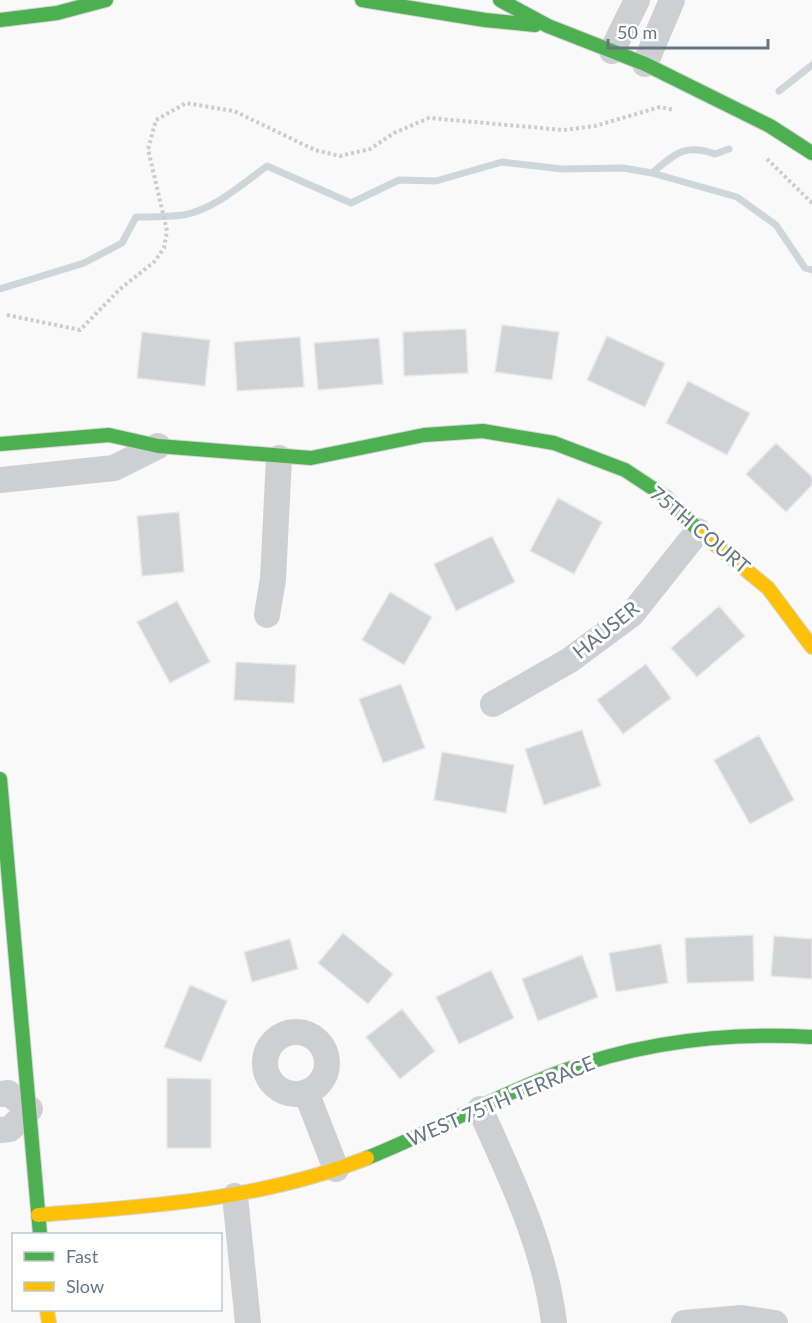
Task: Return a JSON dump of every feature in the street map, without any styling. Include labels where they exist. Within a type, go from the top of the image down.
[{"type":"street","points":[[0,20],[57,13],[106,0]]},
{"type":"street","points":[[362,0],[484,21],[548,26]]},
{"type":"street","points":[[500,0],[548,26],[645,64],[770,126],[812,153]]},
{"type":"street","points":[[612,51],[637,0]]},
{"type":"street","points":[[645,64],[672,0]]},
{"type":"street","name":"75TH COURT","points":[[0,444],[109,435],[158,446],[279,458],[311,458],[424,435],[483,431],[554,443],[625,470],[666,497],[699,531],[768,588],[812,646]]},
{"type":"street","points":[[0,480],[114,468],[158,446]]},
{"type":"street","points":[[267,615],[273,579],[279,458]]},
{"type":"street","name":"HAUSER","points":[[493,704],[570,660],[632,614],[699,531]]},
{"type":"street","points":[[0,780],[40,1233]]},
{"type":"street","name":"WEST 75TH TERRACE","points":[[38,1215],[235,1196],[336,1169],[480,1109],[558,1073],[611,1056],[667,1044],[726,1036],[777,1034],[812,1037]]},
{"type":"street","points":[[306,1092],[336,1169]]},
{"type":"street","points":[[0,1094],[8,1094],[30,1109]]},
{"type":"street","points":[[0,1130],[10,1129],[30,1109]]},
{"type":"street","points":[[480,1109],[532,1227],[551,1295],[554,1323]]},
{"type":"street","points":[[235,1196],[248,1323]]},
{"type":"street","points":[[684,1323],[742,1318],[775,1323]]},
{"type":"path","points":[[7,315],[80,330],[120,289],[154,262],[164,248],[167,231],[148,149],[156,120],[186,103],[234,111],[315,150],[340,156],[370,149],[394,133],[429,118],[564,130],[595,126],[660,107],[679,111]]},
{"type":"path","points":[[761,155],[812,203]]},
{"type":"building","points":[[502,325],[559,332],[552,380],[495,372]]},
{"type":"building","points":[[466,329],[468,373],[404,376],[403,332]]},
{"type":"building","points":[[142,332],[210,340],[205,386],[137,378]]},
{"type":"building","points":[[607,336],[665,363],[645,407],[587,380]]},
{"type":"building","points":[[300,337],[304,387],[237,391],[234,342]]},
{"type":"building","points":[[379,338],[383,384],[318,390],[314,343]]},
{"type":"building","points":[[688,381],[750,413],[727,455],[666,423]]},
{"type":"building","points":[[776,443],[812,477],[812,485],[786,512],[746,474]]},
{"type":"building","points":[[558,498],[602,522],[574,574],[530,551]]},
{"type":"building","points":[[179,512],[184,572],[142,576],[137,516]]},
{"type":"building","points":[[492,536],[515,582],[456,611],[434,564]]},
{"type":"building","points":[[390,592],[432,617],[404,665],[362,640]]},
{"type":"building","points":[[177,601],[210,662],[170,683],[137,622]]},
{"type":"building","points":[[719,606],[745,636],[697,677],[671,648]]},
{"type":"building","points":[[236,662],[296,665],[294,703],[234,700]]},
{"type":"building","points":[[646,664],[671,698],[623,734],[597,700]]},
{"type":"building","points":[[401,684],[425,748],[383,763],[359,699]]},
{"type":"building","points":[[582,730],[601,786],[544,805],[525,749]]},
{"type":"building","points":[[759,735],[794,800],[750,824],[714,760]]},
{"type":"building","points":[[442,752],[514,765],[506,813],[434,800]]},
{"type":"building","points":[[343,933],[393,974],[368,1004],[318,963]]},
{"type":"building","points":[[753,935],[754,981],[687,983],[685,938]]},
{"type":"building","points":[[774,936],[812,939],[812,979],[771,976]]},
{"type":"building","points":[[290,939],[298,969],[252,982],[244,952]]},
{"type":"building","points":[[661,944],[668,983],[616,992],[609,953]]},
{"type":"building","points":[[582,955],[598,997],[538,1021],[522,979]]},
{"type":"building","points":[[491,970],[514,1018],[459,1044],[436,997]]},
{"type":"building","points":[[190,985],[227,1001],[201,1062],[164,1047]]},
{"type":"building","points":[[402,1009],[435,1051],[400,1079],[366,1037]]},
{"type":"building","points":[[167,1078],[211,1079],[211,1148],[167,1148]]},
{"type":"waterway","points":[[779,91],[812,65]]},
{"type":"waterway","points":[[652,173],[680,152],[695,150],[715,154],[729,149]]},
{"type":"waterway","points":[[0,289],[84,263],[122,243],[136,217],[183,215],[205,208],[267,166],[351,203],[399,180],[436,181],[502,162],[562,169],[623,168],[652,173],[737,197],[776,225],[805,268],[812,270]]},
{"type":"traffic: fast","points":[[0,20],[57,13],[106,0]]},
{"type":"traffic: fast","points":[[362,0],[485,20],[535,25]]},
{"type":"traffic: fast","points":[[500,0],[548,26],[645,64],[770,126],[812,153]]},
{"type":"traffic: fast","points":[[0,444],[109,435],[158,446],[311,458],[424,435],[483,431],[554,443],[625,470],[666,497],[700,532]]},
{"type":"traffic: fast","points":[[0,779],[40,1233]]},
{"type":"traffic: fast","points":[[367,1158],[535,1082],[621,1053],[652,1046],[715,1038],[812,1037]]},
{"type":"traffic: slow","points":[[700,532],[768,588],[812,647]]},
{"type":"traffic: slow","points":[[38,1215],[163,1204],[246,1192],[327,1172],[367,1158]]},
{"type":"traffic: slow","points":[[47,1311],[49,1323]]}]
